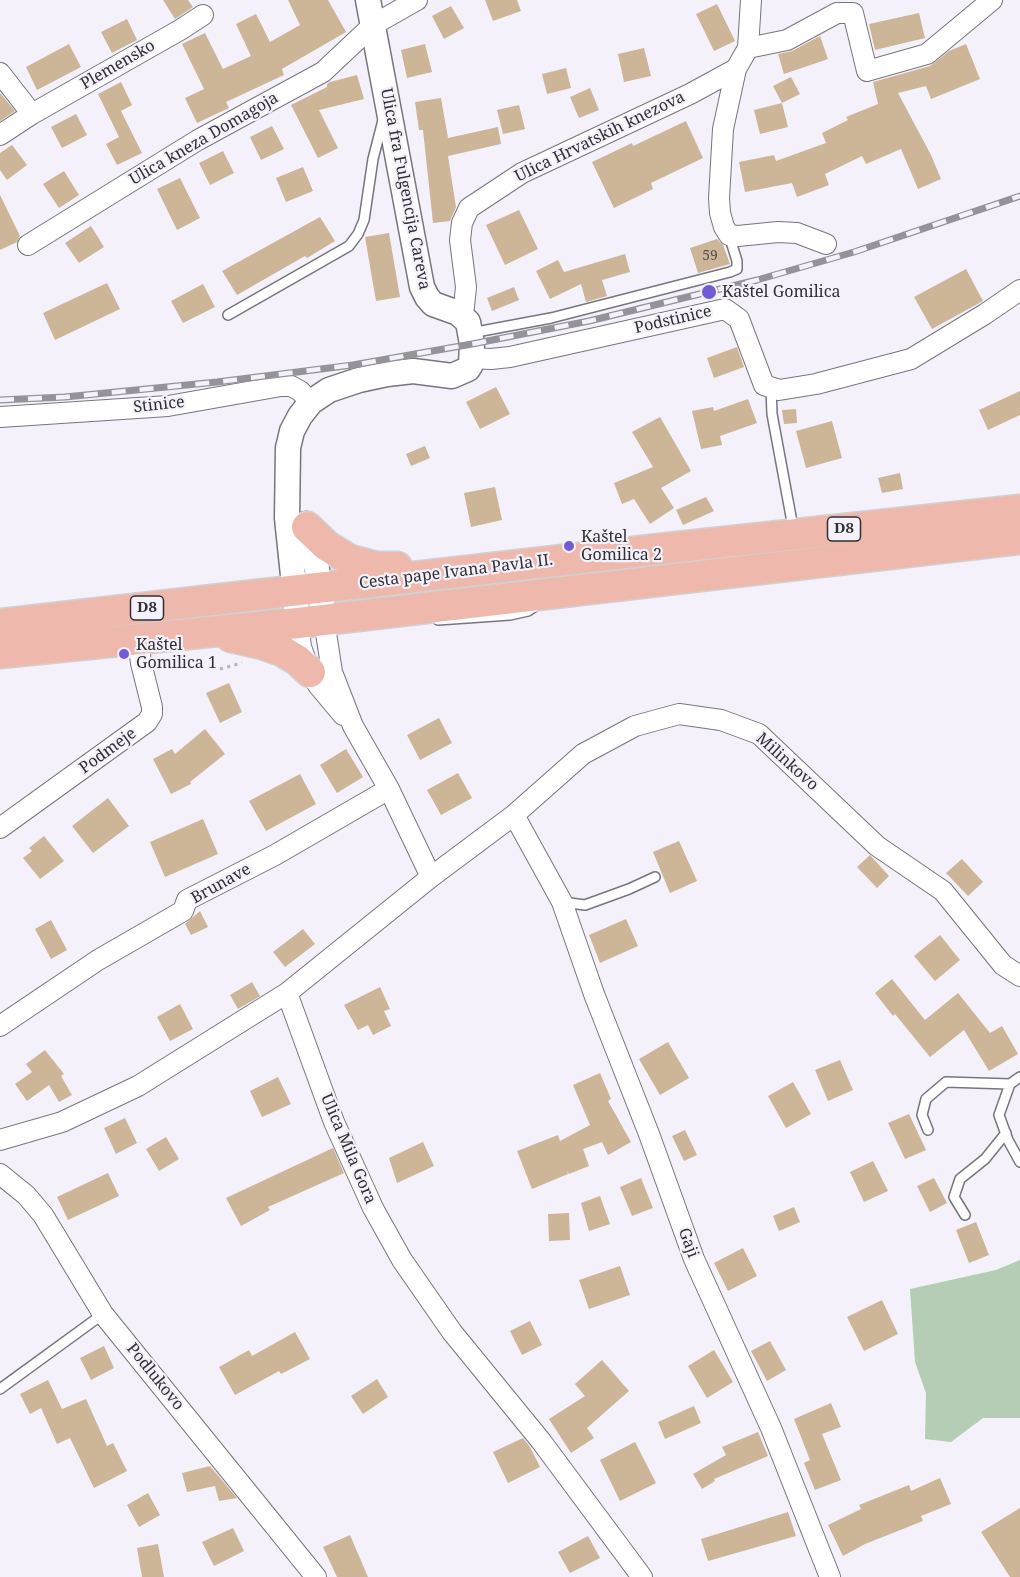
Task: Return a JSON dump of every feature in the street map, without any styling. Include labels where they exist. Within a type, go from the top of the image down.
[{"type":"main road","name":"Cesta pape Ivana Pavla II.","points":[[0,624],[763,538],[884,520],[1020,510]]},
{"type":"main road","points":[[307,527],[327,546],[350,560],[377,567],[410,569],[425,576]]},
{"type":"main road","name":"Cesta pape Ivana Pavla II.","points":[[0,653],[311,621],[417,617],[556,594],[1020,539]]},
{"type":"main road","points":[[211,632],[282,651],[297,660],[310,672]]},
{"type":"street","name":"Ulica fra Fulgencija Careva","points":[[368,0],[422,287],[433,304],[467,324]]},
{"type":"street","name":"Ulica kneza Domagoja","points":[[28,245],[198,140],[323,72],[374,25],[417,0]]},
{"type":"street","points":[[751,0],[748,48],[736,69],[723,129],[720,213],[724,227],[729,235],[797,233],[826,244]]},
{"type":"street","points":[[748,48],[787,40],[837,13],[853,13],[867,72],[927,54],[992,0]]},
{"type":"street","name":"Plemensko","points":[[0,135],[203,15]]},
{"type":"street","name":"Ulica Hrvatskih knezova","points":[[467,324],[466,287],[460,240],[462,223],[469,208],[522,173],[690,94],[736,69]]},
{"type":"street","points":[[0,73],[32,114]]},
{"type":"street","points":[[771,389],[779,390],[816,384],[911,359],[986,314],[1020,290]]},
{"type":"street","name":"Podstinice","points":[[471,358],[510,357],[725,309],[739,319],[764,385],[771,389]]},
{"type":"street","points":[[431,877],[388,789],[353,726],[311,621],[307,589],[287,518],[288,468],[292,430],[311,402],[329,390],[387,374],[413,371],[444,376],[460,374],[468,369],[471,358],[472,344],[467,324]]},
{"type":"street","name":"Stinice","points":[[0,417],[168,406],[280,386],[291,386],[311,402]]},
{"type":"street","points":[[288,468],[314,549],[307,589]]},
{"type":"street","points":[[311,621],[302,647],[310,672],[353,726]]},
{"type":"street","name":"Podmeje","points":[[0,828],[147,722],[152,714],[152,707],[138,640]]},
{"type":"street","name":"Milinkovo","points":[[514,815],[583,754],[635,726],[679,714],[721,720],[759,734],[877,846],[943,891],[1003,965],[1020,976]]},
{"type":"street","name":"Brunave","points":[[0,1026],[98,960],[183,911],[188,900],[275,855],[388,789]]},
{"type":"street","points":[[0,1140],[62,1122],[138,1086],[287,993],[431,877],[514,815]]},
{"type":"street","name":"Gaji","points":[[514,815],[562,902],[693,1259],[771,1428],[830,1577]]},
{"type":"street","name":"Ulica Mila Gora","points":[[287,993],[334,1122],[373,1208],[402,1260],[452,1332],[541,1441],[642,1577]]},
{"type":"street","name":"Podlukovo","points":[[1,1177],[26,1195],[43,1215],[103,1314],[316,1577]]},
{"type":"lane","points":[[228,315],[349,246],[364,220],[373,159],[383,120],[389,111]]},
{"type":"lane","points":[[467,324],[551,318],[730,272],[736,268],[737,261],[729,235]]},
{"type":"lane","points":[[771,389],[772,414],[792,522]]},
{"type":"lane","points":[[763,538],[792,522],[803,519]]},
{"type":"lane","points":[[562,902],[585,905],[655,876]]},
{"type":"lane","points":[[1020,1077],[1010,1084],[999,1115],[1020,1162]]},
{"type":"lane","points":[[928,1130],[922,1115],[926,1099],[946,1082],[1010,1084]]},
{"type":"lane","points":[[965,1215],[954,1197],[960,1179],[985,1159],[1006,1133]]},
{"type":"lane","points":[[0,1389],[103,1314]]},
{"type":"green space","points":[[1020,1260],[1020,1418],[983,1418],[951,1442],[925,1439],[926,1393],[915,1362],[910,1289],[996,1270]]},
{"type":"building","points":[[163,0],[188,0],[193,7],[175,19]]},
{"type":"building","points":[[288,0],[328,0],[346,32],[282,69],[284,75],[226,102],[229,108],[197,123],[185,98],[204,89],[182,44],[205,33],[223,69],[251,56],[236,24],[256,14],[270,42],[300,25]]},
{"type":"building","points":[[485,0],[517,0],[521,11],[493,21]]},
{"type":"building","points":[[717,4],[735,41],[714,51],[696,14]]},
{"type":"building","points":[[451,6],[464,28],[444,39],[432,16]]},
{"type":"building","points":[[919,13],[925,38],[875,50],[869,24]]},
{"type":"building","points":[[127,19],[137,40],[112,53],[101,32]]},
{"type":"building","points":[[820,36],[828,59],[784,74],[778,54],[792,51]]},
{"type":"building","points":[[69,44],[81,67],[37,90],[26,67]]},
{"type":"building","points":[[425,44],[432,72],[407,78],[401,50]]},
{"type":"building","points":[[966,44],[980,79],[931,99],[926,86],[898,93],[941,179],[918,189],[901,149],[866,164],[862,156],[825,174],[829,185],[797,197],[792,183],[745,192],[739,162],[774,155],[776,161],[826,143],[822,133],[848,120],[846,117],[878,104],[873,82],[930,66],[949,51]]},
{"type":"building","points":[[644,48],[651,76],[624,82],[618,54]]},
{"type":"building","points":[[566,68],[571,88],[547,94],[542,74]]},
{"type":"building","points":[[357,75],[364,99],[319,110],[338,148],[318,158],[291,105],[327,87],[330,82]]},
{"type":"building","points":[[791,77],[800,94],[782,103],[773,86]]},
{"type":"building","points":[[121,82],[132,105],[121,111],[142,153],[117,165],[106,144],[119,137],[98,94]]},
{"type":"building","points":[[590,88],[599,110],[579,118],[570,97]]},
{"type":"building","points":[[0,93],[15,111],[0,121]]},
{"type":"building","points":[[441,98],[448,138],[498,127],[501,144],[448,156],[456,207],[450,221],[433,223],[423,130],[419,130],[415,102]]},
{"type":"building","points":[[782,103],[788,127],[760,134],[754,110]]},
{"type":"building","points":[[519,105],[525,129],[503,134],[497,110]]},
{"type":"building","points":[[76,114],[87,135],[62,148],[51,127]]},
{"type":"building","points":[[686,121],[703,158],[651,183],[653,189],[614,208],[592,162]]},
{"type":"building","points":[[272,126],[284,149],[261,160],[250,137]]},
{"type":"building","points":[[12,145],[27,165],[7,180],[0,170],[0,153]]},
{"type":"building","points":[[223,151],[234,173],[210,185],[199,163]]},
{"type":"building","points":[[303,167],[313,191],[286,202],[276,178]]},
{"type":"building","points":[[64,171],[79,195],[59,208],[43,184]]},
{"type":"building","points":[[180,178],[200,218],[177,230],[157,189]]},
{"type":"building","points":[[0,195],[20,236],[17,242],[0,250]]},
{"type":"building","points":[[519,210],[538,249],[505,265],[486,225]]},
{"type":"building","points":[[320,217],[335,241],[237,295],[222,271]]},
{"type":"building","points":[[91,226],[104,247],[79,263],[65,243]]},
{"type":"building","points":[[389,233],[400,297],[376,301],[365,237]]},
{"type":"building","points":[[717,239],[723,245],[730,264],[698,273],[690,248]]},
{"type":"building","points":[[625,254],[630,272],[602,280],[607,296],[586,302],[581,284],[550,299],[536,271],[558,260],[564,272]]},
{"type":"building","points":[[966,269],[983,301],[932,329],[914,297]]},
{"type":"building","points":[[107,283],[120,309],[55,340],[43,313]]},
{"type":"building","points":[[203,284],[215,307],[183,323],[171,301]]},
{"type":"building","points":[[514,287],[519,300],[492,311],[487,298]]},
{"type":"building","points":[[737,347],[744,367],[714,378],[707,358]]},
{"type":"building","points":[[496,387],[510,414],[480,429],[466,402]]},
{"type":"building","points":[[1020,391],[1020,415],[988,430],[979,410]]},
{"type":"building","points":[[748,399],[757,423],[720,436],[722,445],[701,449],[692,411],[713,407],[714,411]]},
{"type":"building","points":[[796,409],[797,423],[784,424],[782,410]]},
{"type":"building","points":[[660,417],[691,471],[661,488],[674,508],[650,524],[634,499],[622,504],[614,483],[653,467],[632,432]]},
{"type":"building","points":[[832,421],[842,458],[806,468],[796,431]]},
{"type":"building","points":[[425,446],[430,458],[411,466],[406,454]]},
{"type":"building","points":[[900,473],[903,489],[882,493],[878,478]]},
{"type":"building","points":[[495,487],[502,520],[471,527],[464,493]]},
{"type":"building","points":[[706,497],[714,511],[683,525],[676,510]]},
{"type":"building","points":[[229,683],[242,712],[220,723],[206,693]]},
{"type":"building","points":[[439,718],[452,743],[420,760],[407,735]]},
{"type":"building","points":[[205,729],[225,754],[190,782],[191,784],[171,794],[153,759],[172,749],[175,754]]},
{"type":"building","points":[[346,749],[363,777],[337,793],[320,765]]},
{"type":"building","points":[[458,773],[472,798],[441,815],[427,790]]},
{"type":"building","points":[[300,774],[316,804],[266,831],[249,801]]},
{"type":"building","points":[[108,798],[129,826],[93,853],[72,826]]},
{"type":"building","points":[[203,819],[218,854],[165,877],[150,842]]},
{"type":"building","points":[[44,836],[64,861],[40,879],[23,858],[32,851],[29,848]]},
{"type":"building","points":[[679,841],[697,881],[670,893],[653,852]]},
{"type":"building","points":[[870,855],[889,876],[877,888],[857,867]]},
{"type":"building","points":[[962,859],[983,882],[968,896],[946,873]]},
{"type":"building","points":[[200,911],[208,927],[191,935],[185,924]]},
{"type":"building","points":[[626,919],[638,946],[600,963],[589,935]]},
{"type":"building","points":[[51,920],[67,950],[51,959],[35,929]]},
{"type":"building","points":[[303,929],[315,944],[285,967],[273,952]]},
{"type":"building","points":[[940,935],[960,960],[935,981],[914,956]]},
{"type":"building","points":[[892,979],[925,1020],[958,993],[990,1033],[1002,1026],[1018,1054],[989,1071],[964,1030],[930,1057],[875,993]]},
{"type":"building","points":[[252,982],[260,996],[238,1009],[230,995]]},
{"type":"building","points":[[380,987],[390,1009],[384,1011],[391,1026],[373,1035],[368,1025],[358,1030],[344,1005]]},
{"type":"building","points":[[180,1004],[193,1029],[170,1041],[157,1017]]},
{"type":"building","points":[[668,1042],[689,1078],[660,1095],[639,1059]]},
{"type":"building","points":[[45,1050],[64,1074],[61,1076],[72,1095],[59,1102],[49,1085],[27,1101],[15,1084],[32,1072],[26,1064]]},
{"type":"building","points":[[840,1060],[853,1090],[828,1101],[815,1070]]},
{"type":"building","points":[[600,1073],[611,1099],[608,1101],[631,1142],[608,1155],[602,1142],[583,1149],[589,1166],[569,1174],[567,1171],[568,1174],[532,1189],[517,1151],[558,1135],[560,1141],[590,1125],[573,1085]]},
{"type":"building","points":[[278,1077],[291,1104],[262,1117],[250,1091]]},
{"type":"building","points":[[793,1082],[811,1114],[786,1128],[768,1096]]},
{"type":"building","points":[[909,1114],[926,1150],[905,1159],[888,1123]]},
{"type":"building","points":[[125,1118],[137,1143],[116,1154],[104,1128]]},
{"type":"building","points":[[685,1130],[697,1155],[684,1161],[672,1136]]},
{"type":"building","points":[[166,1137],[179,1159],[159,1171],[146,1149]]},
{"type":"building","points":[[423,1142],[434,1166],[397,1183],[389,1158]]},
{"type":"building","points":[[333,1148],[344,1173],[268,1207],[270,1210],[241,1226],[226,1198]]},
{"type":"building","points":[[873,1161],[888,1191],[864,1202],[850,1172]]},
{"type":"building","points":[[108,1173],[119,1196],[68,1220],[57,1197]]},
{"type":"building","points":[[641,1178],[653,1208],[632,1216],[620,1187]]},
{"type":"building","points":[[934,1178],[947,1203],[930,1212],[917,1186]]},
{"type":"building","points":[[600,1196],[610,1224],[589,1231],[581,1203]]},
{"type":"building","points":[[794,1207],[800,1222],[779,1231],[773,1216]]},
{"type":"building","points":[[569,1213],[570,1240],[549,1241],[548,1214]]},
{"type":"building","points":[[976,1222],[989,1255],[969,1263],[956,1230]]},
{"type":"building","points":[[743,1248],[757,1276],[728,1291],[714,1263]]},
{"type":"building","points":[[620,1266],[630,1295],[589,1309],[579,1280]]},
{"type":"building","points":[[882,1300],[898,1334],[864,1351],[847,1317]]},
{"type":"building","points":[[530,1321],[542,1345],[522,1355],[510,1331]]},
{"type":"building","points":[[295,1332],[310,1359],[281,1374],[279,1371],[235,1395],[219,1367],[249,1350],[252,1356]]},
{"type":"building","points":[[770,1341],[786,1370],[767,1381],[751,1351]]},
{"type":"building","points":[[104,1346],[114,1368],[91,1380],[80,1358]]},
{"type":"building","points":[[714,1350],[733,1382],[707,1398],[688,1366]]},
{"type":"building","points":[[602,1360],[629,1391],[587,1428],[594,1438],[571,1453],[549,1419],[585,1396],[575,1384]]},
{"type":"building","points":[[377,1379],[388,1397],[363,1414],[351,1396]]},
{"type":"building","points":[[48,1380],[62,1409],[86,1399],[107,1446],[113,1443],[127,1471],[94,1488],[70,1438],[57,1444],[41,1408],[30,1414],[20,1394]]},
{"type":"building","points":[[831,1403],[841,1427],[822,1434],[841,1480],[815,1490],[804,1463],[810,1460],[794,1419]]},
{"type":"building","points":[[694,1406],[701,1423],[665,1439],[658,1422]]},
{"type":"building","points":[[758,1432],[768,1456],[714,1479],[715,1481],[702,1489],[693,1474],[726,1455],[722,1447]]},
{"type":"building","points":[[523,1438],[540,1467],[508,1483],[493,1452]]},
{"type":"building","points":[[635,1442],[656,1483],[620,1501],[600,1460]]},
{"type":"building","points":[[210,1466],[237,1498],[219,1501],[215,1486],[187,1492],[182,1473]]},
{"type":"building","points":[[940,1478],[951,1504],[921,1516],[923,1521],[865,1544],[843,1556],[828,1525],[861,1509],[859,1505],[909,1485],[911,1491]]},
{"type":"building","points":[[148,1493],[160,1515],[139,1527],[127,1505]]},
{"type":"building","points":[[1020,1508],[1020,1577],[1010,1577],[981,1532]]},
{"type":"building","points":[[788,1512],[796,1536],[708,1561],[701,1539]]},
{"type":"building","points":[[233,1528],[244,1551],[214,1566],[202,1542]]},
{"type":"building","points":[[350,1535],[368,1577],[337,1577],[323,1547]]},
{"type":"building","points":[[588,1536],[600,1558],[570,1573],[558,1552]]},
{"type":"building","points":[[158,1544],[164,1577],[142,1577],[137,1548]]},
{"type":"railway","points":[[0,400],[65,397],[217,382],[353,365],[589,321],[757,280],[854,252],[1020,196]]},
{"type":"place","name":"Kaštel Gomilica","points":[[709,292]]},
{"type":"place","name":"Kaštel Gomilica 2","points":[[569,546]]},
{"type":"place","name":"Kaštel Gomilica 1","points":[[124,654]]}]
